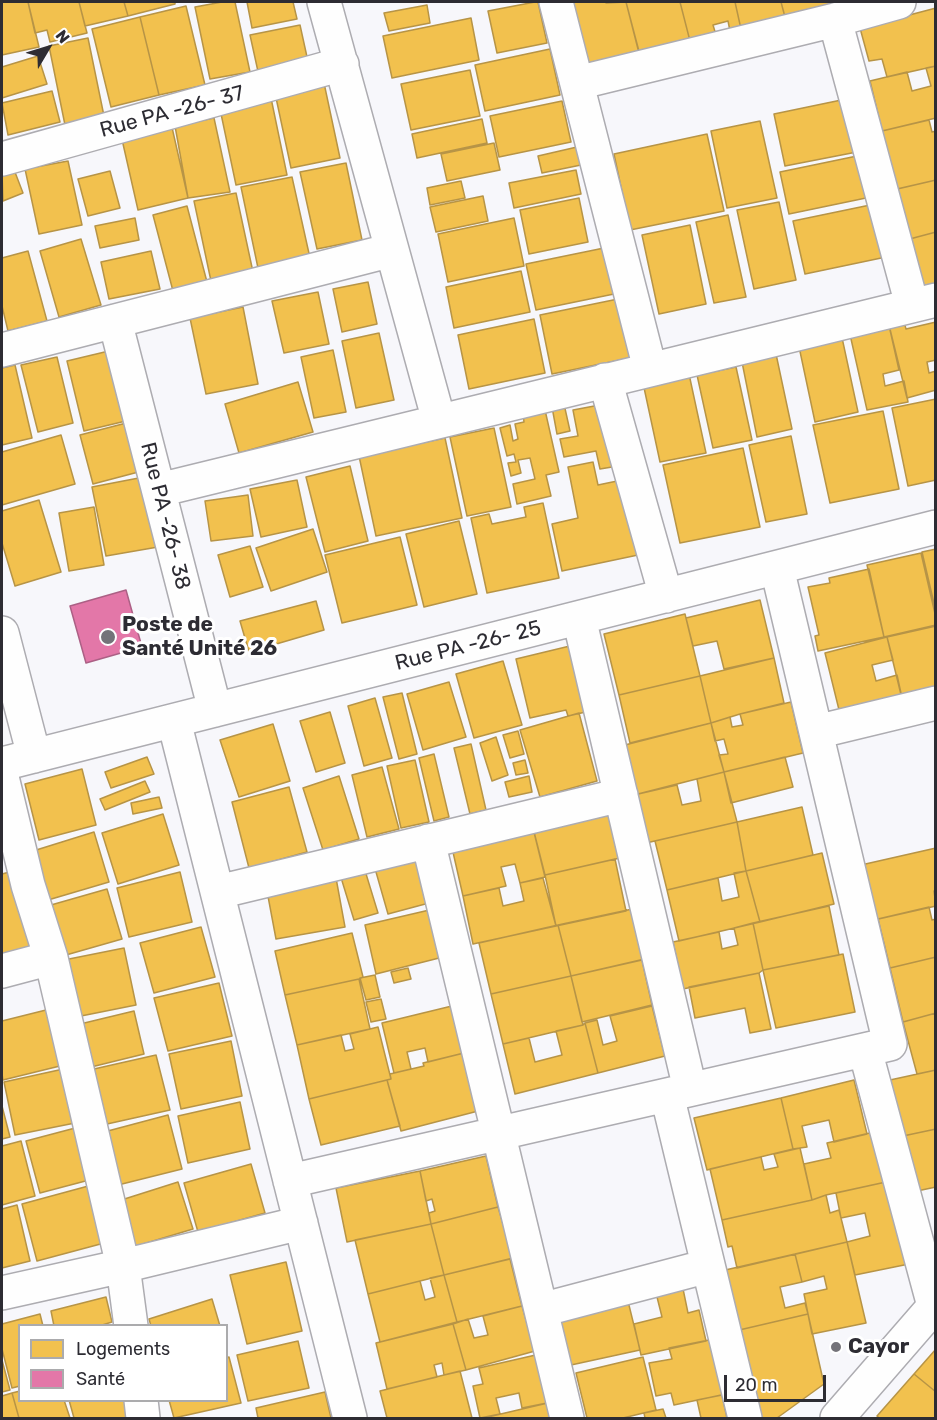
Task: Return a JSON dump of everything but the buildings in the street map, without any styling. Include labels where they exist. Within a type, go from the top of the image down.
[{"type":"street","points":[[324,2],[439,421]]},
{"type":"street","points":[[556,2],[650,369]]},
{"type":"street","points":[[577,83],[835,20],[899,2]]},
{"type":"street","points":[[159,490],[924,302],[835,20]]},
{"type":"street","name":"Rue PA -26- 37","points":[[2,159],[342,64]]},
{"type":"street","points":[[2,350],[392,250]]},
{"type":"street","name":"Rue PA -26- 38","points":[[115,321],[215,710]]},
{"type":"street","points":[[605,380],[666,596]]},
{"type":"street","name":"Rue PA -26- 25","points":[[2,764],[936,527]]},
{"type":"street","points":[[290,1181],[890,1044],[777,568]]},
{"type":"street","points":[[579,618],[621,795],[679,1092],[708,1266],[745,1419]]},
{"type":"street","points":[[2,633],[34,756]]},
{"type":"street","points":[[816,732],[936,703]]},
{"type":"street","points":[[174,721],[350,1419]]},
{"type":"street","points":[[2,777],[28,885],[51,958],[123,1266],[131,1324]]},
{"type":"street","points":[[218,892],[621,795]]},
{"type":"street","points":[[428,841],[567,1419]]},
{"type":"street","points":[[2,972],[51,958]]},
{"type":"street","points":[[839,1418],[935,1305],[865,1050]]},
{"type":"street","points":[[2,1293],[301,1223]]},
{"type":"street","points":[[541,1310],[708,1266]]},
{"type":"street","points":[[141,1402],[143,1419]]},
{"type":"place","name":"Poste de Santé Unité 26","points":[[108,637]]},
{"type":"place","name":"Cayor","points":[[836,1347]]}]
